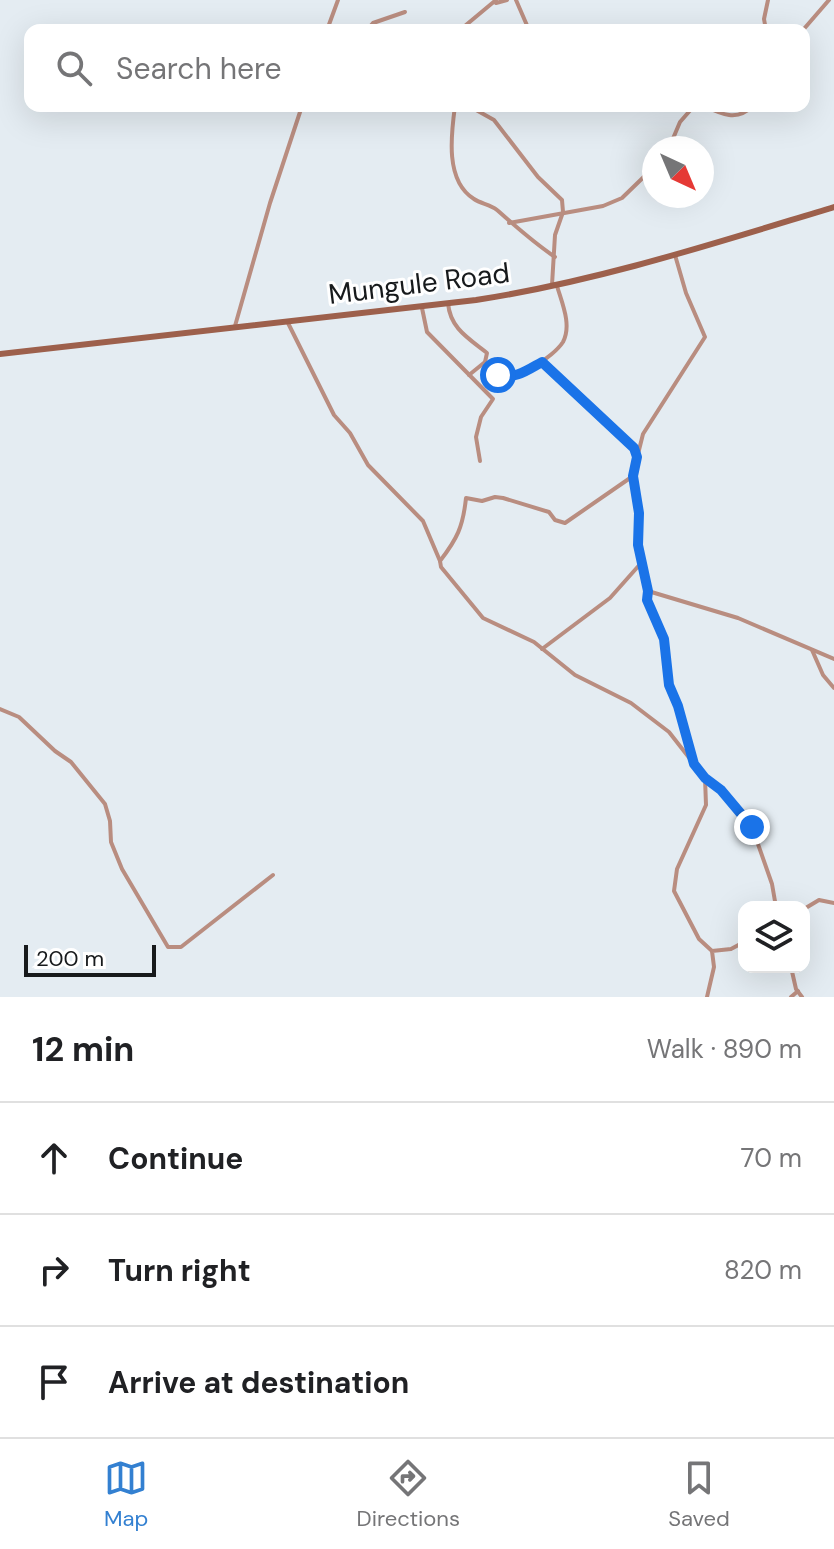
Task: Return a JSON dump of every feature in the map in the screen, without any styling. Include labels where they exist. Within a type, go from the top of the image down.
[{"type":"street","points":[[329,24],[338,0]]},
{"type":"street","points":[[467,24],[494,2],[507,0]]},
{"type":"street","points":[[516,0],[526,24]]},
{"type":"street","points":[[765,24],[768,0]]},
{"type":"street","points":[[808,24],[829,0]]},
{"type":"street","points":[[372,24],[405,12]]},
{"type":"street","points":[[235,326],[300,112]]},
{"type":"street","points":[[454,112],[454,174],[472,199],[494,207],[509,223],[555,257]]},
{"type":"street","points":[[480,112],[494,120],[538,177],[562,200],[563,212],[555,235],[555,287],[567,319],[562,342],[542,362],[518,376],[508,378],[498,375],[485,362]]},
{"type":"street","points":[[674,136],[689,112]]},
{"type":"street","points":[[719,112],[731,117],[746,112]]},
{"type":"street","points":[[509,223],[603,206],[622,198],[642,179]]},
{"type":"street","name":"Mungule Road","points":[[0,354],[448,303],[555,287],[834,207]]},
{"type":"street","points":[[675,255],[686,293],[705,337],[643,434],[633,476],[639,513],[638,545],[648,591],[647,600],[664,639],[669,685],[694,764]]},
{"type":"street","points":[[448,303],[449,317],[454,325],[487,353],[485,362],[469,375]]},
{"type":"street","points":[[421,306],[427,332],[493,399],[481,417],[476,437],[480,461]]},
{"type":"street","points":[[287,321],[334,415],[350,433],[368,465],[423,521],[441,567],[455,586],[483,618],[542,649],[575,675],[631,703],[669,732],[705,778],[721,790],[752,827],[775,901]]},
{"type":"street","points":[[542,362],[576,397],[593,408],[628,441],[637,457]]},
{"type":"street","points":[[440,561],[453,549],[466,498],[482,501],[503,498],[549,512],[555,520],[565,523],[633,476]]},
{"type":"street","points":[[542,649],[610,598],[642,562]]},
{"type":"street","points":[[648,591],[738,618],[834,659]]},
{"type":"street","points":[[811,648],[823,675],[834,688]]},
{"type":"street","points":[[0,709],[19,717],[71,762],[101,797],[108,813],[111,842],[122,869],[168,947],[181,947],[273,875]]},
{"type":"street","points":[[705,778],[706,805],[677,869],[674,891],[699,939],[712,951],[714,967],[707,997]]},
{"type":"street","points":[[810,905],[819,900],[834,903]]},
{"type":"street","points":[[712,951],[738,945]]},
{"type":"street","points":[[793,973],[802,997]]},
{"type":"street","points":[[791,997],[798,991]]},
{"type":"route","points":[[498,375],[508,378],[518,376],[542,362],[634,448],[637,457],[633,476],[639,513],[638,545],[648,591],[647,600],[664,639],[669,685],[694,764],[752,827]]}]
